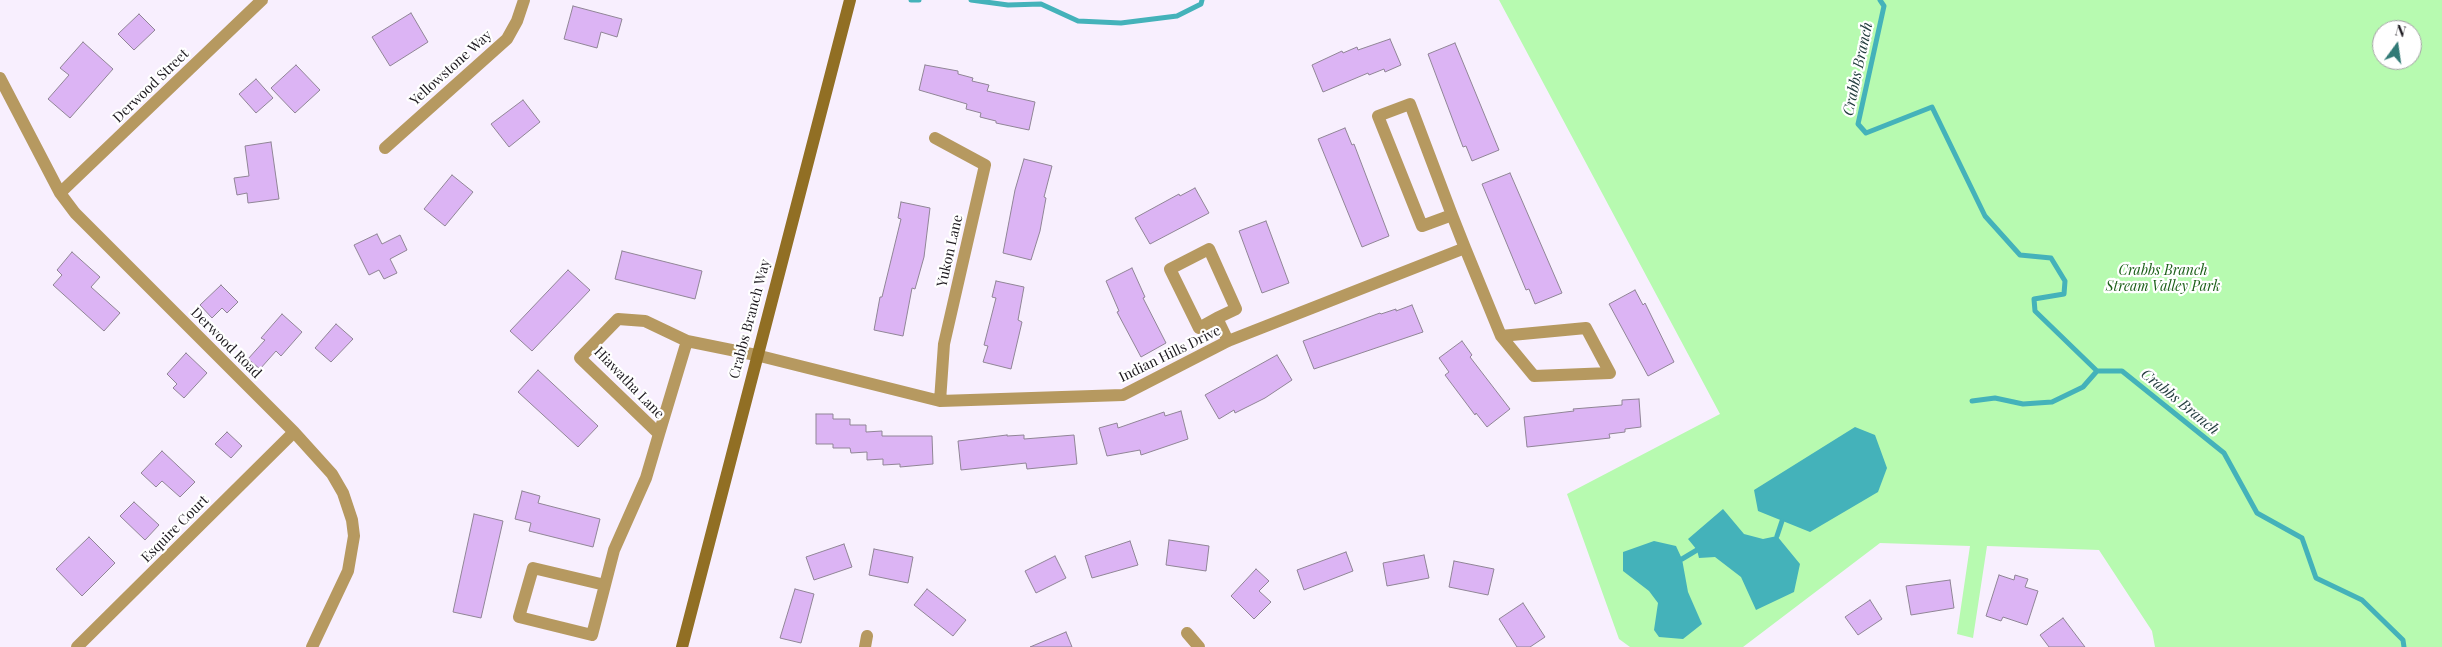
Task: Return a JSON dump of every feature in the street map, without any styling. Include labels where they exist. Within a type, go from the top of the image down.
[{"type":"street","name":"Derwood Street","points":[[60,194],[262,0]]},
{"type":"street","name":"Yellowstone Way","points":[[385,148],[507,39],[517,22],[524,0]]},
{"type":"street","name":"Crabbs Branch Way","points":[[682,647],[756,355],[850,0]]},
{"type":"street","name":"Derwood Road","points":[[0,78],[60,194],[75,213],[294,432],[332,474],[343,493],[353,528],[348,571],[312,647]]},
{"type":"street","points":[[1452,215],[1422,226],[1378,116],[1410,104],[1501,336],[1534,376],[1610,373],[1586,328],[1501,336]]},
{"type":"street","name":"Yukon Lane","points":[[935,138],[985,164],[944,344],[940,401]]},
{"type":"street","name":"Indian Hills Drive","points":[[756,355],[940,401],[1123,395],[1228,342],[1465,248]]},
{"type":"street","points":[[1209,249],[1236,309],[1217,318],[1199,328],[1170,269],[1209,249]]},
{"type":"street","points":[[1217,318],[1228,342]]},
{"type":"street","name":"Hiawatha Lane","points":[[605,586],[533,568],[519,617],[592,635],[605,586],[614,550],[646,478],[658,434],[580,358],[618,319],[645,321],[687,341],[756,355]]},
{"type":"street","points":[[658,434],[687,341]]},
{"type":"street","name":"Esquire Court","points":[[77,647],[294,432]]},
{"type":"street","points":[[1187,633],[1199,647]]},
{"type":"green space","name":"Crabbs Branch Stream Valley Park","points":[[1499,0],[2442,0],[2442,647],[2155,647],[2152,631],[2099,550],[1987,546],[1973,638],[1957,634],[1970,546],[1880,543],[1743,647],[1630,647],[1619,639],[1567,494],[1720,414]]},
{"type":"water","points":[[1855,427],[1875,435],[1887,468],[1878,492],[1810,532],[1758,511],[1754,490]]},
{"type":"water","points":[[1723,509],[1744,534],[1763,539],[1777,536],[1800,564],[1794,592],[1756,610],[1741,577],[1715,557],[1699,558],[1697,550],[1688,539]]},
{"type":"water","points":[[1654,541],[1676,546],[1682,559],[1688,592],[1702,624],[1683,639],[1659,637],[1654,630],[1658,603],[1649,591],[1623,571],[1623,552]]},
{"type":"building","points":[[573,6],[622,19],[617,37],[601,32],[597,48],[564,39]]},
{"type":"building","points":[[411,13],[428,42],[390,66],[372,37]]},
{"type":"building","points":[[139,14],[155,30],[134,50],[118,34]]},
{"type":"building","points":[[1390,39],[1401,65],[1385,72],[1384,69],[1369,75],[1368,73],[1323,92],[1312,65],[1342,51],[1343,53],[1357,47],[1358,50]]},
{"type":"building","points":[[83,42],[113,69],[70,118],[48,99],[69,75],[60,68]]},
{"type":"building","points":[[1455,43],[1499,150],[1472,161],[1466,146],[1463,147],[1428,54]]},
{"type":"building","points":[[296,65],[320,90],[295,113],[271,88]]},
{"type":"building","points":[[925,65],[958,71],[958,74],[973,78],[972,81],[989,85],[987,91],[1035,102],[1029,130],[996,123],[996,121],[980,117],[981,113],[966,109],[967,104],[919,90]]},
{"type":"building","points":[[256,79],[273,98],[256,113],[239,94]]},
{"type":"building","points":[[523,100],[540,122],[509,147],[491,124]]},
{"type":"building","points":[[1345,128],[1352,145],[1354,144],[1389,236],[1362,247],[1318,139]]},
{"type":"building","points":[[271,142],[279,199],[248,203],[247,193],[237,195],[234,178],[249,176],[245,146]]},
{"type":"building","points":[[1024,159],[1052,166],[1044,197],[1046,198],[1040,231],[1031,260],[1003,253],[1015,190]]},
{"type":"building","points":[[1510,173],[1562,293],[1535,304],[1529,289],[1526,290],[1482,184]]},
{"type":"building","points":[[452,175],[473,192],[445,226],[424,209]]},
{"type":"building","points":[[1195,188],[1209,213],[1150,244],[1135,218],[1179,194],[1180,196]]},
{"type":"building","points":[[901,202],[930,208],[924,257],[915,289],[912,288],[903,336],[874,330],[880,297],[882,297],[901,219],[898,218]]},
{"type":"building","points":[[1266,221],[1289,283],[1262,293],[1239,231]]},
{"type":"building","points":[[377,234],[382,244],[400,235],[407,250],[390,259],[397,273],[384,279],[379,270],[369,275],[354,245]]},
{"type":"building","points":[[622,251],[702,271],[695,299],[615,279]]},
{"type":"building","points":[[72,252],[100,277],[91,287],[120,313],[104,331],[53,285],[62,275],[57,270]]},
{"type":"building","points":[[1132,268],[1145,297],[1143,298],[1166,343],[1141,357],[1117,312],[1119,311],[1106,281]]},
{"type":"building","points":[[568,270],[590,290],[532,351],[510,331]]},
{"type":"building","points":[[996,281],[1024,287],[1018,320],[1022,322],[1011,369],[983,362],[988,346],[984,345],[996,298],[992,297]]},
{"type":"building","points":[[221,285],[238,302],[227,313],[222,308],[212,318],[200,305]]},
{"type":"building","points":[[1635,290],[1643,305],[1645,303],[1674,362],[1648,376],[1609,304]]},
{"type":"building","points":[[1412,305],[1423,332],[1314,369],[1303,341],[1380,313],[1396,309],[1396,311]]},
{"type":"building","points":[[282,314],[302,332],[281,356],[276,351],[260,369],[248,359],[265,340],[261,338]]},
{"type":"building","points":[[336,324],[353,339],[331,362],[315,348]]},
{"type":"building","points":[[1462,341],[1472,355],[1470,357],[1510,409],[1487,427],[1476,413],[1475,415],[1445,375],[1449,372],[1439,358]]},
{"type":"building","points":[[186,353],[207,373],[184,398],[173,388],[177,384],[167,374]]},
{"type":"building","points":[[1277,355],[1292,380],[1265,398],[1235,413],[1234,410],[1219,419],[1205,395]]},
{"type":"building","points":[[538,370],[598,426],[578,447],[518,392]]},
{"type":"building","points":[[1639,399],[1641,427],[1609,434],[1610,438],[1527,447],[1524,417],[1574,411],[1573,409],[1622,405],[1622,400]]},
{"type":"building","points":[[1181,411],[1188,439],[1141,455],[1140,450],[1107,456],[1099,428],[1117,423],[1118,428],[1164,412],[1165,416]]},
{"type":"building","points":[[816,414],[833,414],[833,419],[850,419],[850,425],[866,425],[866,432],[882,431],[882,436],[932,436],[933,464],[900,467],[900,464],[883,465],[883,459],[867,460],[867,452],[851,453],[850,448],[833,448],[833,444],[816,444]]},
{"type":"building","points":[[227,432],[242,446],[231,458],[215,444]]},
{"type":"building","points":[[1007,435],[1024,435],[1024,439],[1074,435],[1077,464],[1027,469],[1026,463],[961,470],[958,441]]},
{"type":"building","points":[[162,451],[195,482],[180,497],[162,481],[156,487],[141,473]]},
{"type":"building","points":[[522,491],[540,496],[538,503],[600,519],[593,547],[529,531],[531,523],[515,519]]},
{"type":"building","points":[[134,502],[159,525],[145,540],[120,516]]},
{"type":"building","points":[[474,514],[503,521],[481,618],[453,612]]},
{"type":"building","points":[[89,537],[115,563],[82,596],[56,569]]},
{"type":"building","points":[[1169,540],[1209,546],[1206,571],[1166,565]]},
{"type":"building","points":[[1130,541],[1138,565],[1092,578],[1085,556]]},
{"type":"building","points":[[844,544],[852,567],[814,580],[806,557]]},
{"type":"building","points":[[874,549],[913,557],[908,583],[869,575]]},
{"type":"building","points":[[1346,552],[1353,571],[1304,590],[1297,570]]},
{"type":"building","points":[[1424,555],[1429,578],[1387,586],[1383,563]]},
{"type":"building","points":[[1055,556],[1066,578],[1036,593],[1025,571]]},
{"type":"building","points":[[1454,561],[1494,569],[1488,595],[1449,587]]},
{"type":"building","points":[[1256,569],[1269,581],[1259,591],[1271,602],[1254,619],[1231,596]]},
{"type":"building","points":[[1999,575],[2014,580],[2015,575],[2028,579],[2025,587],[2038,591],[2027,625],[2003,617],[2001,621],[1986,616]]},
{"type":"building","points":[[1950,580],[1954,608],[1911,615],[1906,586]]},
{"type":"building","points":[[795,589],[814,594],[801,643],[780,638]]},
{"type":"building","points":[[927,589],[966,620],[953,636],[914,605]]},
{"type":"building","points":[[1870,600],[1882,619],[1858,635],[1845,617]]},
{"type":"building","points":[[1523,603],[1545,637],[1530,647],[1517,647],[1499,619]]},
{"type":"building","points":[[2063,618],[2085,647],[2049,647],[2040,635]]},
{"type":"building","points":[[1066,632],[1072,647],[1030,647]]},
{"type":"waterway","points":[[911,0],[919,0]]},
{"type":"waterway","points":[[971,0],[1008,5],[1041,4],[1078,21],[1121,23],[1177,16],[1201,4],[1202,0]]},
{"type":"waterway","name":"Crabbs Branch","points":[[1880,0],[1884,6],[1858,124],[1866,133],[1932,107],[1985,216],[2020,255],[2051,258],[2065,281],[2064,294],[2034,299],[2035,311],[2097,371],[2122,371],[2224,453],[2257,513],[2302,538],[2316,578],[2362,600],[2403,640],[2404,647]]},
{"type":"waterway","points":[[1972,401],[1995,398],[2023,404],[2052,402],[2083,387],[2097,371]]},
{"type":"waterway","points":[[1777,536],[1782,521]]},
{"type":"waterway","points":[[1682,559],[1697,550]]}]
